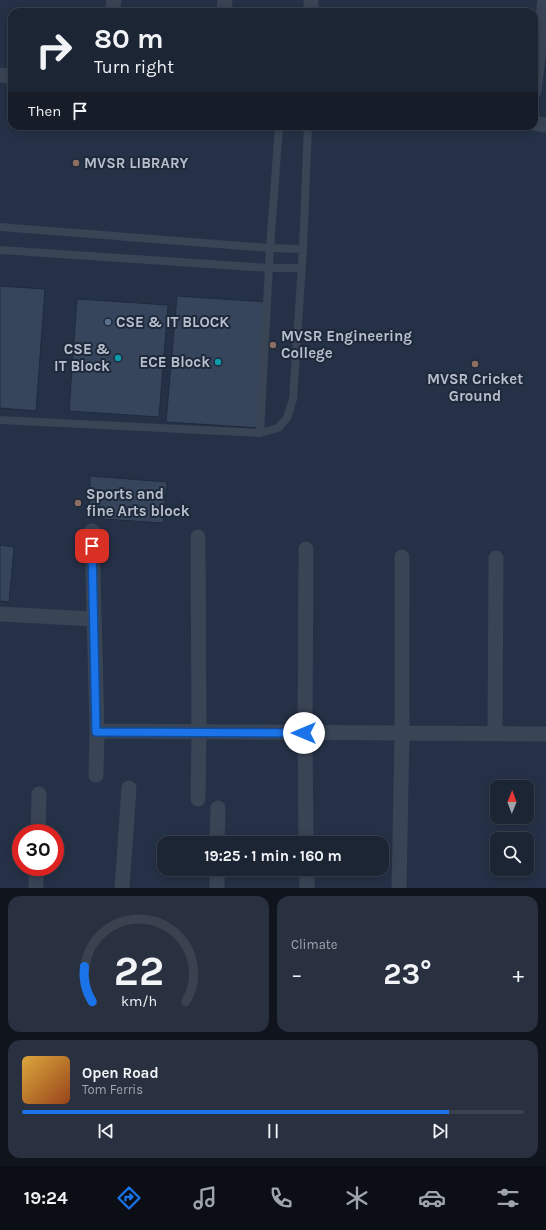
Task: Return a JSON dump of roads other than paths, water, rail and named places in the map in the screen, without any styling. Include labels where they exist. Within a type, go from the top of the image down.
[{"type":"street","points":[[538,58],[545,0]]},
{"type":"street","points":[[92,531],[96,775]]},
{"type":"street","points":[[198,537],[200,732],[198,799]]},
{"type":"street","points":[[306,549],[304,733],[306,836]]},
{"type":"street","points":[[400,888],[402,557]]},
{"type":"street","points":[[495,734],[496,558]]},
{"type":"street","points":[[0,614],[94,619]]},
{"type":"street","points":[[96,732],[546,734]]},
{"type":"street","points":[[122,888],[129,788]]},
{"type":"street","points":[[38,824],[39,794]]},
{"type":"street","points":[[217,836],[218,808]]},
{"type":"street","points":[[36,876],[36,888]]},
{"type":"street","points":[[217,876],[217,888]]},
{"type":"street","points":[[307,876],[307,888]]},
{"type":"lane","points":[[260,433],[270,248],[279,130]]},
{"type":"lane","points":[[0,420],[260,433],[278,428],[288,418],[292,399],[303,249],[308,130]]},
{"type":"lane","points":[[0,227],[270,248],[303,249]]},
{"type":"lane","points":[[0,250],[269,268],[301,268]]},
{"type":"place","name":"MVSR LIBRARY","points":[[76,163]]},
{"type":"place","name":"CSE & IT BLOCK","points":[[108,322]]},
{"type":"place","name":"MVSR Engineering College","points":[[273,345]]},
{"type":"place","name":"CSE & IT Block","points":[[118,358]]},
{"type":"place","name":"ECE Block","points":[[218,362]]},
{"type":"place","name":"MVSR Cricket Ground","points":[[475,364]]},
{"type":"place","name":"Sports and fine Arts block","points":[[78,503]]}]
